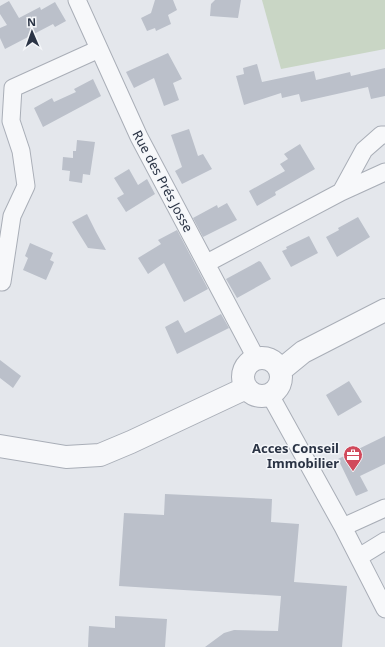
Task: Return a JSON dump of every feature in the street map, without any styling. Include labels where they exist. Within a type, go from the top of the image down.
[{"type":"street","name":"Rue des Prés Josse","points":[[77,0],[139,137],[256,358]]},
{"type":"street","points":[[2,282],[12,216],[26,186],[22,151],[11,121],[13,88],[99,49]]},
{"type":"street","points":[[341,192],[364,150],[381,135],[385,136]]},
{"type":"street","points":[[207,263],[341,192],[385,172]]},
{"type":"street","points":[[281,370],[303,352],[385,310]]},
{"type":"street","points":[[256,358],[268,358],[278,365],[281,370],[282,376],[279,387],[270,395],[254,395],[246,388],[243,382],[244,370],[251,361],[256,358]]},
{"type":"street","points":[[0,446],[66,457],[100,455],[246,388]]},
{"type":"street","points":[[270,395],[343,526],[385,609]]},
{"type":"street","points":[[343,526],[385,508]]},
{"type":"street","points":[[359,557],[385,541]]},
{"type":"green space","points":[[262,0],[385,0],[385,49],[281,69]]},
{"type":"building","points":[[155,0],[173,0],[177,10],[168,15],[171,24],[156,31],[155,28],[147,31],[141,18],[151,13]]},
{"type":"building","points":[[215,0],[241,0],[238,18],[210,16],[211,4]]},
{"type":"building","points":[[9,1],[19,18],[40,7],[41,10],[55,2],[66,21],[55,27],[53,24],[5,49],[0,38],[0,28],[7,25],[0,14],[0,6]]},
{"type":"building","points":[[168,53],[182,79],[173,83],[179,100],[164,106],[154,78],[134,88],[126,72]]},
{"type":"building","points":[[257,64],[262,82],[314,71],[316,80],[350,72],[351,76],[385,68],[385,96],[371,99],[368,87],[301,102],[299,94],[282,98],[281,93],[244,105],[236,76],[244,74],[243,68]]},
{"type":"building","points":[[93,79],[101,96],[43,127],[34,108],[52,98],[54,102],[76,92],[74,89]]},
{"type":"building","points":[[189,129],[198,156],[203,154],[212,169],[182,184],[175,171],[182,167],[171,135]]},
{"type":"building","points":[[77,140],[95,142],[90,175],[83,174],[82,183],[69,181],[70,171],[62,170],[63,157],[73,158],[73,151],[76,151]]},
{"type":"building","points":[[300,144],[315,169],[275,192],[276,195],[257,206],[249,191],[285,171],[280,164],[288,159],[284,154]]},
{"type":"building","points":[[129,169],[138,185],[147,179],[155,194],[126,212],[117,198],[124,194],[114,178]]},
{"type":"building","points":[[227,203],[237,220],[203,237],[193,218],[217,205],[218,208]]},
{"type":"building","points":[[87,214],[106,250],[88,248],[72,222]]},
{"type":"building","points":[[358,217],[370,237],[337,257],[326,237],[339,230],[338,228]]},
{"type":"building","points":[[177,230],[208,289],[184,302],[164,263],[148,274],[138,258],[161,244],[158,240]]},
{"type":"building","points":[[309,236],[318,253],[291,267],[282,251],[287,249],[286,247]]},
{"type":"building","points":[[30,243],[53,253],[50,260],[54,262],[46,280],[23,270],[28,258],[25,256]]},
{"type":"building","points":[[259,261],[271,279],[237,298],[226,279]]},
{"type":"building","points":[[221,314],[229,328],[177,354],[165,327],[178,320],[185,333]]},
{"type":"building","points":[[0,360],[21,376],[13,388],[0,378]]},
{"type":"building","points":[[349,381],[362,402],[338,416],[326,395]]},
{"type":"building","points":[[385,436],[385,464],[360,476],[368,491],[356,496],[338,459]]},
{"type":"building","points":[[165,494],[272,499],[271,522],[299,524],[294,582],[347,586],[342,647],[205,647],[224,633],[234,630],[278,631],[281,596],[119,586],[124,513],[164,515]]},
{"type":"building","points":[[115,616],[167,619],[165,647],[88,647],[89,626],[115,628]]},
{"type":"place","name":"Acces Conseil Immobilier","points":[[353,472]]}]
